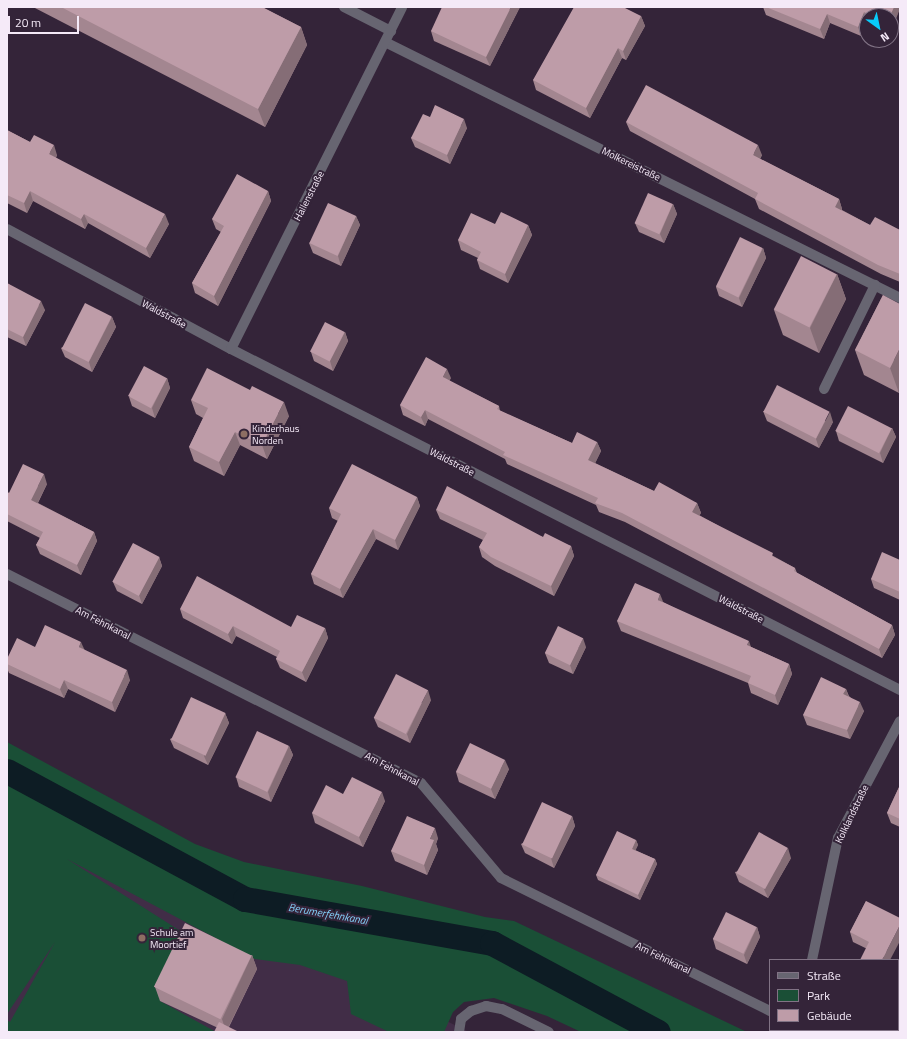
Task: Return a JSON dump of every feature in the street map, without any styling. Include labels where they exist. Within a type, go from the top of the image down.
[{"type":"street","points":[[344,7],[391,30]]},
{"type":"street","name":"Hallenstraße","points":[[231,349],[387,43],[391,30],[402,7]]},
{"type":"street","name":"Molkereistraße","points":[[387,43],[900,298]]},
{"type":"street","name":"Waldstraße","points":[[7,229],[231,349],[900,690]]},
{"type":"street","points":[[824,389],[875,285]]},
{"type":"street","name":"Am Fehnkanal","points":[[7,574],[421,783],[501,878],[769,1011]]},
{"type":"street","name":"Kolklandstraße","points":[[812,959],[838,838],[900,721]]},
{"type":"street","points":[[459,1032],[461,1019],[471,1011],[486,1006],[502,1009],[549,1032]]},
{"type":"shaded area","name":"Schule am Moortief","points":[[24,813],[469,1032],[7,1032],[7,844]]},
{"type":"green space","points":[[7,742],[195,844],[244,862],[362,886],[485,917],[514,921],[747,1032],[581,1032],[547,1016],[494,998],[464,1002],[453,1012],[444,1032],[389,1032],[351,1014],[347,981],[300,965],[255,959],[67,859],[190,937],[160,1001],[216,1032],[7,1032],[7,1020],[10,1022],[55,942],[7,1014]]},
{"type":"building","points":[[61,7],[262,7],[301,27],[258,109]]},
{"type":"building","points":[[442,7],[511,7],[486,57],[431,31]]},
{"type":"building","points":[[574,7],[623,7],[641,16],[623,51],[618,48],[586,108],[533,80]]},
{"type":"building","points":[[766,7],[894,7],[859,8],[858,27],[827,14],[820,29]]},
{"type":"building","points":[[646,85],[758,145],[753,155],[839,199],[835,207],[870,225],[875,217],[900,230],[900,274],[878,265],[755,199],[758,193],[626,122]]},
{"type":"building","points":[[435,105],[464,119],[447,155],[411,138],[423,114],[430,117]]},
{"type":"building","points":[[7,130],[30,142],[34,135],[54,145],[49,154],[165,214],[146,248],[84,214],[81,219],[30,191],[24,203],[7,195]]},
{"type":"building","points":[[237,174],[268,191],[214,296],[192,283],[224,226],[212,219]]},
{"type":"building","points":[[648,193],[673,204],[659,234],[635,223]]},
{"type":"building","points":[[328,203],[356,216],[338,256],[309,243]]},
{"type":"building","points":[[501,212],[528,225],[505,274],[477,260],[481,252],[458,240],[471,213],[495,224]]},
{"type":"building","points":[[740,237],[762,248],[738,297],[716,286]]},
{"type":"building","points":[[801,256],[837,274],[809,328],[774,309]]},
{"type":"building","points":[[7,283],[41,301],[23,337],[7,329]]},
{"type":"building","points":[[883,295],[900,304],[900,348],[890,368],[855,350]]},
{"type":"building","points":[[85,303],[112,317],[89,362],[62,348]]},
{"type":"building","points":[[325,322],[345,332],[330,361],[310,351]]},
{"type":"building","points":[[426,357],[447,369],[443,377],[499,406],[497,409],[572,443],[577,432],[597,442],[588,460],[654,491],[659,482],[697,503],[692,512],[773,553],[772,556],[795,568],[794,571],[892,625],[879,649],[622,513],[595,503],[598,498],[503,455],[505,452],[425,410],[421,417],[400,405]]},
{"type":"building","points":[[144,366],[167,378],[151,408],[128,396]]},
{"type":"building","name":"Kinderhaus Norden","points":[[207,368],[250,390],[252,386],[284,402],[262,445],[235,432],[219,462],[189,447],[208,408],[191,400]]},
{"type":"building","points":[[777,385],[830,412],[816,439],[763,412]]},
{"type":"building","points":[[848,406],[892,428],[879,453],[835,431]]},
{"type":"building","points":[[23,464],[44,474],[31,500],[94,532],[77,565],[36,545],[43,532],[7,514],[7,492],[9,493]]},
{"type":"building","points":[[352,464],[417,497],[395,540],[373,529],[340,589],[311,574],[341,514],[329,508]]},
{"type":"building","points":[[447,486],[543,537],[545,533],[571,546],[551,586],[491,557],[479,547],[487,533],[436,510]]},
{"type":"building","points":[[133,543],[159,557],[139,596],[112,582]]},
{"type":"building","points":[[882,552],[900,560],[900,592],[871,579]]},
{"type":"building","points":[[197,576],[291,627],[297,615],[325,628],[302,672],[276,659],[280,651],[233,626],[228,634],[180,609]]},
{"type":"building","points":[[635,583],[660,594],[658,600],[749,641],[747,645],[789,664],[775,695],[748,683],[751,676],[617,621]]},
{"type":"building","points":[[45,625],[81,642],[79,647],[127,670],[112,702],[64,680],[60,689],[7,664],[7,659],[17,638],[35,647]]},
{"type":"building","points":[[558,626],[583,638],[570,665],[545,653]]},
{"type":"building","points":[[396,674],[428,690],[406,734],[374,718]]},
{"type":"building","points":[[821,677],[846,689],[843,694],[860,702],[847,730],[803,715]]},
{"type":"building","points":[[191,697],[225,713],[206,756],[171,740]]},
{"type":"building","points":[[257,731],[289,746],[267,792],[235,777]]},
{"type":"building","points":[[470,743],[505,760],[491,789],[456,772]]},
{"type":"building","points":[[352,777],[382,792],[359,837],[312,813],[326,785],[343,794]]},
{"type":"building","points":[[900,785],[900,819],[887,813]]},
{"type":"building","points":[[542,802],[572,816],[552,859],[522,845]]},
{"type":"building","points":[[407,816],[435,828],[430,839],[434,840],[424,865],[391,851]]},
{"type":"building","points":[[617,831],[636,840],[632,849],[655,859],[638,895],[596,875]]},
{"type":"building","points":[[759,832],[788,848],[765,889],[736,873]]},
{"type":"building","points":[[866,901],[900,918],[900,925],[883,959],[860,959],[869,942],[850,932]]},
{"type":"building","points":[[726,912],[757,927],[743,954],[713,939]]},
{"type":"building","points":[[185,923],[252,955],[220,1019],[154,987]]},
{"type":"building","points":[[899,982],[900,982],[899,1018]]},
{"type":"building","points":[[219,1022],[239,1032],[214,1032]]},
{"type":"waterway","name":"Berumerfehnkanal","points":[[7,771],[245,899],[492,943],[658,1032]]},
{"type":"place","name":"Kinderhaus Norden","points":[[244,434]]},
{"type":"place","name":"Schule am Moortief","points":[[142,938]]}]
